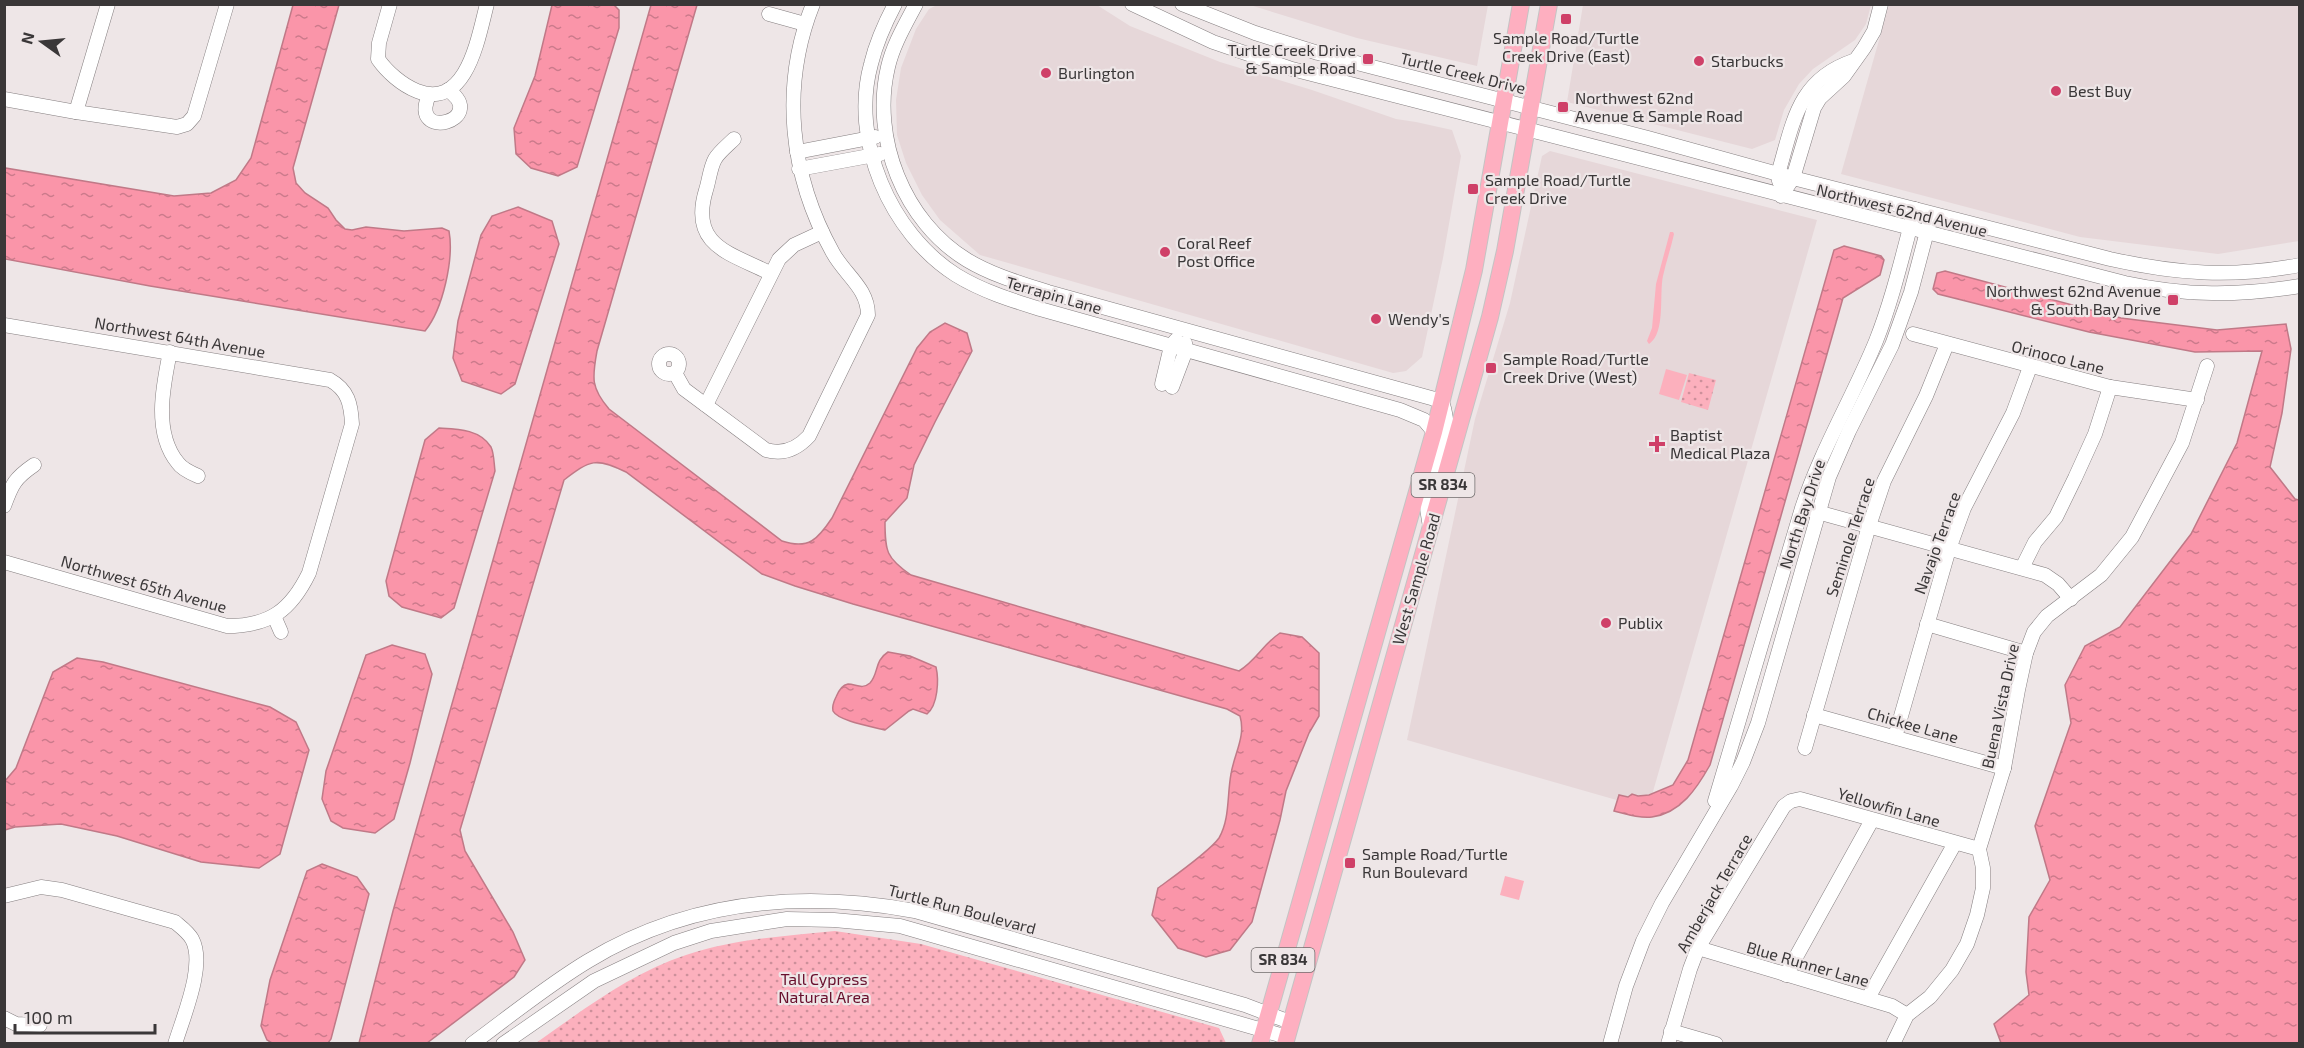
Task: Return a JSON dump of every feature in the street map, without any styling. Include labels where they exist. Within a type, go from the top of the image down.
[{"type":"main road","name":"West Sample Road","points":[[1264,1029],[1442,402],[1474,270],[1521,4]]},
{"type":"main road","name":"West Sample Road","points":[[1288,1034],[1498,285],[1549,4]]},
{"type":"main road","points":[[1364,673],[1374,702],[1379,709]]},
{"type":"street","points":[[76,112],[108,4]]},
{"type":"street","points":[[4,99],[177,127],[187,124],[194,116],[227,4]]},
{"type":"street","points":[[390,4],[379,43],[378,59],[392,75],[412,89],[429,95],[448,90],[456,84],[470,64],[487,4]]},
{"type":"street","points":[[675,373],[684,389],[766,450],[775,453],[784,452],[801,444],[809,436],[868,315],[865,295],[839,263],[822,232],[809,202],[799,169],[792,121],[792,94],[799,46],[813,4]]},
{"type":"street","points":[[896,42],[892,27],[897,4]]},
{"type":"street","name":"Terrapin Lane","points":[[897,4],[884,25],[870,64],[866,99],[868,138],[883,190],[901,220],[924,248],[955,274],[995,295],[1400,410],[1424,420],[1434,432]]},
{"type":"street","name":"Terrapin Lane","points":[[916,4],[896,42],[886,79],[884,100],[888,152],[916,212],[936,235],[965,259],[1001,277],[1442,402]]},
{"type":"street","points":[[1132,4],[1172,25],[1292,69],[1501,123]]},
{"type":"street","name":"Turtle Creek Drive","points":[[1182,4],[1255,33],[1318,52],[1531,107]]},
{"type":"street","points":[[1781,196],[1793,178],[1814,108],[1820,98],[1844,76],[1874,31],[1881,4]]},
{"type":"street","points":[[769,14],[805,24]]},
{"type":"street","points":[[1250,55],[1255,33]]},
{"type":"street","points":[[1781,196],[1778,174],[1800,102],[1820,79],[1838,66],[1853,61]]},
{"type":"street","points":[[429,95],[425,104],[427,114],[433,121],[442,124],[452,122],[458,114],[460,105],[456,96],[448,90]]},
{"type":"street","name":"Northwest 62nd Avenue","points":[[1531,107],[1793,178],[2110,259],[2174,272],[2248,273],[2300,265]]},
{"type":"street","name":"Northwest 62nd Avenue","points":[[1501,123],[2150,288],[2193,293],[2236,294],[2299,288]]},
{"type":"street","points":[[796,152],[886,135]]},
{"type":"street","points":[[734,139],[715,160],[701,205],[701,218],[711,240],[720,249],[770,273]]},
{"type":"street","points":[[799,169],[888,152]]},
{"type":"street","name":"North Bay Drive","points":[[1707,825],[1813,474],[1869,355],[1894,289],[1916,209]]},
{"type":"street","name":"North Bay Drive","points":[[1610,1044],[1626,986],[1643,941],[1743,762],[1758,723],[1829,477],[1849,430],[1885,361],[1911,292],[1932,213]]},
{"type":"street","points":[[705,405],[779,259],[794,245],[822,232]]},
{"type":"street","name":"Northwest 64th Avenue","points":[[4,325],[330,380],[345,392],[351,407],[351,424],[309,573],[290,604],[274,616]]},
{"type":"street","points":[[1185,330],[1186,350],[1167,385],[1171,346],[1185,330]]},
{"type":"street","name":"Orinoco Lane","points":[[1912,334],[2110,387],[2197,400]]},
{"type":"street","name":"Seminole Terrace","points":[[1805,748],[1884,481],[1926,396],[1947,344]]},
{"type":"street","points":[[170,352],[162,413],[166,436],[179,465],[198,476]]},
{"type":"street","points":[[1869,355],[1885,361]]},
{"type":"street","name":"Buena Vista Drive","points":[[1893,1044],[1907,1015],[1930,997],[1952,970],[1967,944],[1983,888],[1983,868],[1979,849],[2004,768],[2026,653],[2034,632],[2047,616],[2102,575],[2132,537],[2182,443],[2207,366]]},
{"type":"street","name":"Navajo Terrace","points":[[1895,737],[1949,549],[1964,508],[2013,413],[2030,367]]},
{"type":"street","points":[[2022,568],[2035,542],[2056,517],[2075,478],[2095,434],[2110,387]]},
{"type":"street","points":[[1431,530],[1427,506],[1448,436],[1447,419],[1442,402]]},
{"type":"street","points":[[4,506],[12,484],[18,476],[34,465]]},
{"type":"street","points":[[1802,508],[2045,575],[2058,584],[2071,599]]},
{"type":"street","name":"Northwest 65th Avenue","points":[[4,562],[228,626],[255,624],[274,616]]},
{"type":"street","points":[[274,616],[281,632]]},
{"type":"street","points":[[1927,624],[2026,653]]},
{"type":"street","name":"Chickee Lane","points":[[1814,714],[2004,768]]},
{"type":"street","name":"Yellowfin Lane","points":[[1791,801],[1800,799],[1979,849]]},
{"type":"street","name":"Amberjack Terrace","points":[[1670,1037],[1698,948],[1784,806],[1791,801]]},
{"type":"street","points":[[1786,975],[1872,820]]},
{"type":"street","points":[[1868,998],[1955,843]]},
{"type":"street","points":[[4,897],[41,887],[62,890],[175,922],[185,930],[193,939],[197,957],[194,978],[175,1044]]},
{"type":"street","name":"Turtle Run Boulevard","points":[[472,1044],[588,961],[657,927],[724,907],[792,901],[860,903],[915,911],[1234,1002],[1264,1029]]},
{"type":"street","name":"Turtle Run Boulevard","points":[[503,1044],[594,981],[674,943],[711,931],[787,919],[834,920],[900,926],[1288,1034]]},
{"type":"street","name":"Blue Runner Lane","points":[[1698,948],[1868,998],[1892,1006],[1907,1015]]},
{"type":"street","points":[[4,1018],[15,1024],[40,1025]]},
{"type":"street","points":[[1670,1037],[1716,1044]]},
{"type":"shaded area","points":[[1583,4],[1871,5],[1866,24],[1855,40],[1813,69],[1799,84],[1784,110],[1775,140],[1752,149],[1567,102]]},
{"type":"shaded area","points":[[937,5],[1097,5],[1130,26],[1220,62],[1396,119],[1452,130],[1461,156],[1422,357],[1406,371],[1393,373],[980,255],[940,220],[922,195],[906,163],[897,135],[896,100],[901,68],[916,29],[929,9]]},
{"type":"shaded area","points":[[1250,5],[1488,5],[1477,66],[1357,38]]},
{"type":"shaded area","points":[[1889,5],[2299,5],[2299,241],[2218,254],[2080,237],[1841,174]]},
{"type":"shaded area","points":[[1550,151],[1817,220],[1648,809],[1407,740],[1475,419],[1510,303],[1542,156]]},
{"type":"green space","points":[[1670,232],[1674,234],[1663,276],[1660,322],[1654,339],[1649,344],[1647,341],[1652,328],[1656,284]]},
{"type":"green space","points":[[1666,369],[1687,375],[1679,400],[1659,394]]},
{"type":"green space","points":[[1689,373],[1716,380],[1708,410],[1681,402]]},
{"type":"green space","points":[[1505,876],[1524,881],[1519,900],[1500,895]]},
{"type":"green space","name":"Tall Cypress Natural Area","points":[[835,931],[921,944],[1219,1028],[1226,1043],[536,1043],[608,993],[646,972],[686,955],[741,942]]},
{"type":"water","points":[[293,5],[339,5],[293,168],[296,183],[305,193],[328,208],[345,229],[366,227],[404,231],[442,228],[449,231],[450,255],[446,283],[437,310],[425,331],[150,286],[5,259],[5,168],[174,196],[211,193],[236,180],[251,158]]},
{"type":"water","points":[[552,5],[614,5],[619,10],[619,28],[577,167],[558,176],[531,168],[516,154],[514,128],[535,76]]},
{"type":"water","points":[[651,5],[697,5],[597,351],[594,382],[599,395],[609,409],[782,541],[806,543],[817,537],[832,518],[917,348],[930,332],[945,323],[967,333],[972,351],[914,465],[907,498],[885,522],[887,547],[896,564],[911,575],[1239,671],[1280,633],[1302,637],[1319,653],[1319,716],[1309,733],[1286,791],[1252,922],[1230,950],[1206,957],[1178,948],[1152,915],[1158,888],[1207,850],[1223,831],[1232,767],[1241,738],[1240,716],[1227,709],[853,604],[762,574],[626,472],[607,464],[594,463],[580,468],[564,480],[460,830],[465,851],[513,932],[525,960],[514,977],[427,1043],[359,1043],[393,911]]},
{"type":"water","points":[[518,207],[552,221],[559,244],[515,384],[501,394],[462,381],[453,358],[458,321],[481,235],[492,216]]},
{"type":"water","points":[[1844,246],[1881,256],[1884,260],[1880,275],[1843,298],[1710,765],[1694,791],[1680,805],[1662,815],[1633,816],[1614,811],[1619,795],[1628,797],[1632,794],[1649,795],[1673,785],[1688,760],[1834,250]]},
{"type":"water","points":[[1945,271],[2121,318],[2217,330],[2286,324],[2291,349],[2282,413],[2270,467],[2295,499],[2299,500],[2299,1043],[2001,1043],[1994,1024],[2029,995],[2026,972],[2029,917],[2050,880],[2035,826],[2071,723],[2065,685],[2085,646],[2120,627],[2191,534],[2237,443],[2262,351],[2195,352],[2089,332],[1938,294],[1933,289],[1937,273]]},
{"type":"water","points":[[439,428],[468,431],[481,437],[491,447],[495,471],[454,608],[441,618],[402,607],[389,596],[386,581],[425,440]]},
{"type":"water","points":[[392,645],[425,654],[432,674],[410,763],[394,819],[375,833],[343,828],[331,821],[322,799],[326,771],[366,655]]},
{"type":"water","points":[[888,652],[910,656],[936,667],[937,692],[931,710],[927,714],[913,709],[885,730],[849,721],[836,715],[833,706],[840,689],[848,684],[862,686],[870,683],[881,659]]},
{"type":"water","points":[[77,658],[103,662],[270,707],[296,722],[309,750],[280,854],[259,868],[201,862],[117,836],[61,824],[15,827],[5,830],[5,781],[16,768],[53,672]]},
{"type":"water","points":[[322,864],[357,877],[369,894],[331,1039],[328,1043],[272,1043],[267,1040],[261,1026],[270,980],[307,871]]},
{"type":"place","name":"Sample Road/Turtle Creek Drive (East)","points":[[1566,19]]},
{"type":"place","name":"Turtle Creek Drive & Sample Road","points":[[1368,59]]},
{"type":"place","name":"Starbucks","points":[[1699,61]]},
{"type":"place","name":"Burlington","points":[[1046,73]]},
{"type":"place","name":"Best Buy","points":[[2056,91]]},
{"type":"place","name":"Northwest 62nd Avenue & Sample Road","points":[[1563,107]]},
{"type":"place","name":"Sample Road/Turtle Creek Drive","points":[[1473,189]]},
{"type":"place","name":"Coral Reef Post Office","points":[[1165,252]]},
{"type":"place","name":"Northwest 62nd Avenue & South Bay Drive","points":[[2173,300]]},
{"type":"place","name":"Wendy's","points":[[1376,319]]},
{"type":"place","name":"Sample Road/Turtle Creek Drive (West)","points":[[1491,368]]},
{"type":"place","name":"Baptist Medical Plaza","points":[[1657,444]]},
{"type":"place","name":"Publix","points":[[1606,623]]},
{"type":"place","name":"Sample Road/Turtle Run Boulevard","points":[[1350,863]]}]
